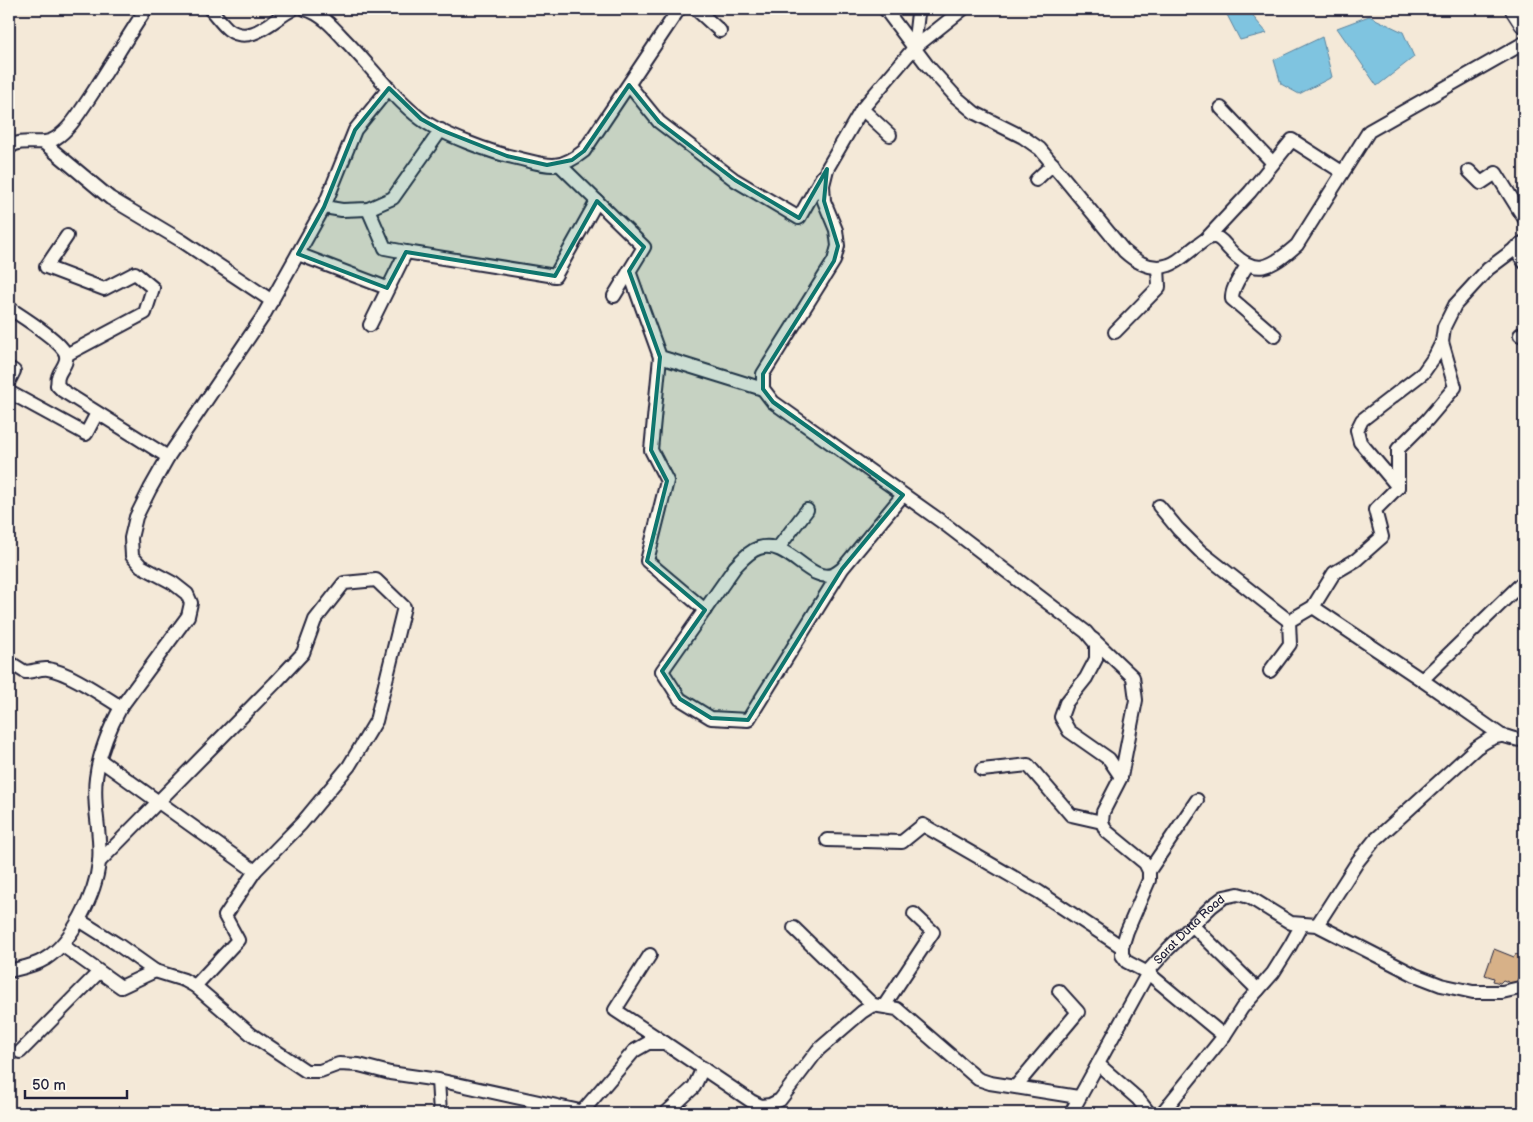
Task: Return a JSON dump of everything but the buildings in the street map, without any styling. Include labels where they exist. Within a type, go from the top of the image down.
[{"type":"main road","points":[[1515,9],[1524,24]]},
{"type":"street","points":[[9,148],[23,142],[44,143],[57,138],[75,119],[146,9]]},
{"type":"street","points":[[210,9],[229,30],[245,36],[254,34],[293,9]]},
{"type":"street","points":[[305,9],[326,20],[389,88],[421,119],[440,130],[507,156],[547,166],[560,165],[572,160],[584,151],[679,9]]},
{"type":"street","points":[[696,9],[720,31]]},
{"type":"street","points":[[885,9],[927,65],[956,97],[975,113],[1040,149],[1124,251],[1132,259],[1146,265],[1158,267],[1170,265],[1207,238],[1250,192],[1292,140],[1342,172]]},
{"type":"street","points":[[914,48],[918,13],[921,9]]},
{"type":"street","points":[[629,85],[659,122],[735,180],[799,218],[848,131],[862,110],[914,48],[963,9]]},
{"type":"street","points":[[1207,238],[1215,237],[1221,240],[1234,255],[1247,265],[1259,268],[1269,265],[1284,256],[1297,246],[1362,140],[1373,128],[1524,43]]},
{"type":"street","points":[[9,971],[46,959],[62,945],[79,920],[92,891],[99,862],[96,779],[103,746],[112,722],[121,707],[188,616],[191,603],[187,594],[174,583],[141,566],[132,556],[131,538],[136,518],[168,457],[272,301],[324,207],[355,130],[389,88]]},
{"type":"street","points":[[1221,108],[1274,163]]},
{"type":"street","points":[[862,110],[890,135]]},
{"type":"street","points":[[324,207],[342,210],[368,209],[394,198],[440,130]]},
{"type":"street","points":[[44,143],[110,198],[182,241],[272,301]]},
{"type":"street","points":[[1036,180],[1053,164]]},
{"type":"street","points":[[560,165],[644,248],[614,296]]},
{"type":"street","points":[[763,389],[763,374],[834,261],[838,246],[836,230],[824,201],[823,184],[827,169]]},
{"type":"street","points":[[1469,171],[1481,183],[1496,173],[1524,218]]},
{"type":"street","points":[[368,209],[385,248],[555,276],[597,201]]},
{"type":"street","points":[[66,355],[145,313],[153,288],[135,273],[104,289],[46,267],[67,236]]},
{"type":"street","points":[[1289,620],[1312,607],[1334,573],[1356,560],[1382,537],[1375,510],[1398,487],[1398,449],[1427,420],[1455,387],[1442,342],[1444,327],[1455,305],[1488,269],[1520,245],[1524,262]]},
{"type":"street","points":[[370,325],[406,252]]},
{"type":"street","points":[[298,254],[388,288]]},
{"type":"street","points":[[1247,265],[1234,288],[1231,295],[1232,299],[1275,336]]},
{"type":"street","points":[[1115,332],[1159,287],[1158,267]]},
{"type":"street","points":[[629,271],[660,357],[651,450],[667,481],[647,561],[705,610]]},
{"type":"street","points":[[9,308],[28,320],[63,348],[66,362],[58,377],[57,384],[63,391],[168,457]]},
{"type":"street","points":[[1398,487],[1360,442],[1357,430],[1362,420],[1423,373],[1442,342]]},
{"type":"street","points":[[660,357],[763,389],[773,402],[942,522],[1086,632],[1133,677],[1136,700],[1121,777],[1103,812],[1102,822],[1106,831],[1144,863],[1149,870]]},
{"type":"street","points":[[9,368],[14,371],[9,381]]},
{"type":"street","points":[[9,392],[86,434],[97,413]]},
{"type":"street","points":[[842,569],[831,575],[818,575],[778,548],[760,548],[748,554],[735,567],[662,671],[680,699],[711,718],[748,720],[842,569],[903,495]]},
{"type":"street","points":[[1159,506],[1200,551],[1289,620],[1290,644],[1270,671]]},
{"type":"street","points":[[778,548],[807,510]]},
{"type":"street","points":[[99,862],[303,653],[315,620],[344,583],[376,580],[404,607],[376,721],[349,766],[301,824],[255,871],[224,916],[238,940],[196,986]]},
{"type":"street","points":[[1422,680],[1524,581]]},
{"type":"street","points":[[1312,607],[1502,736],[1524,740]]},
{"type":"street","points":[[1086,632],[1096,644],[1096,660],[1086,678],[1066,703],[1061,717],[1069,731],[1109,760],[1121,777]]},
{"type":"street","points":[[9,662],[25,672],[51,669],[64,674],[121,707]]},
{"type":"street","points":[[1316,925],[1358,861],[1374,841],[1476,748],[1488,740],[1502,736]]},
{"type":"street","points":[[100,760],[255,871]]},
{"type":"street","points":[[982,770],[1028,765],[1071,815],[1102,822]]},
{"type":"street","points":[[1197,800],[1149,870],[1149,880],[1127,931],[1122,947],[1122,955],[1127,962],[1148,973],[1224,1036]]},
{"type":"street","points":[[827,840],[902,842],[923,824],[1039,892],[1122,947]]},
{"type":"street","name":"Sarat Dutta Road","points":[[1071,1113],[1078,1097],[1148,973],[1192,925],[1224,897],[1238,894],[1249,897],[1290,923],[1316,925],[1415,975],[1441,985],[1473,992],[1502,992],[1524,988]]},
{"type":"street","points":[[650,955],[615,1010],[751,1101],[761,1106],[770,1106],[780,1100],[818,1050],[862,1012],[879,1005],[933,932],[914,914]]},
{"type":"street","points":[[79,920],[155,971],[184,980],[196,986],[252,1035],[306,1071],[320,1071],[339,1064],[359,1065],[438,1080],[585,1113],[634,1051],[648,1043],[665,1043]]},
{"type":"street","points":[[1162,1113],[1224,1036],[1242,1008],[1273,973],[1302,924]]},
{"type":"street","points":[[1192,925],[1258,990]]},
{"type":"street","points":[[794,928],[879,1005],[897,1009],[978,1079],[1078,1097]]},
{"type":"street","points":[[62,945],[121,986],[155,971]]},
{"type":"street","points":[[20,1052],[99,972]]},
{"type":"street","points":[[1016,1086],[1078,1012],[1059,991]]},
{"type":"street","points":[[1098,1064],[1138,1099],[1149,1113]]},
{"type":"street","points":[[666,1113],[694,1087],[703,1068]]},
{"type":"street","points":[[438,1080],[440,1113]]},
{"type":"highlighted area","points":[[629,85],[659,122],[735,180],[799,218],[827,169],[824,201],[838,246],[834,261],[763,374],[763,389],[773,402],[903,495],[842,569],[748,720],[711,718],[680,699],[662,671],[705,610],[647,561],[667,481],[651,450],[660,357],[629,271],[644,247],[597,201],[555,276],[406,252],[387,288],[298,254],[324,207],[355,130],[389,88],[421,119],[441,130],[507,156],[547,165],[572,160],[584,151]]},
{"type":"water","points":[[1224,9],[1250,9],[1255,19],[1267,33],[1240,40]]},
{"type":"water","points":[[1369,16],[1403,32],[1414,57],[1377,86],[1337,28]]},
{"type":"water","points":[[1322,37],[1332,77],[1299,94],[1281,84],[1274,60]]}]
